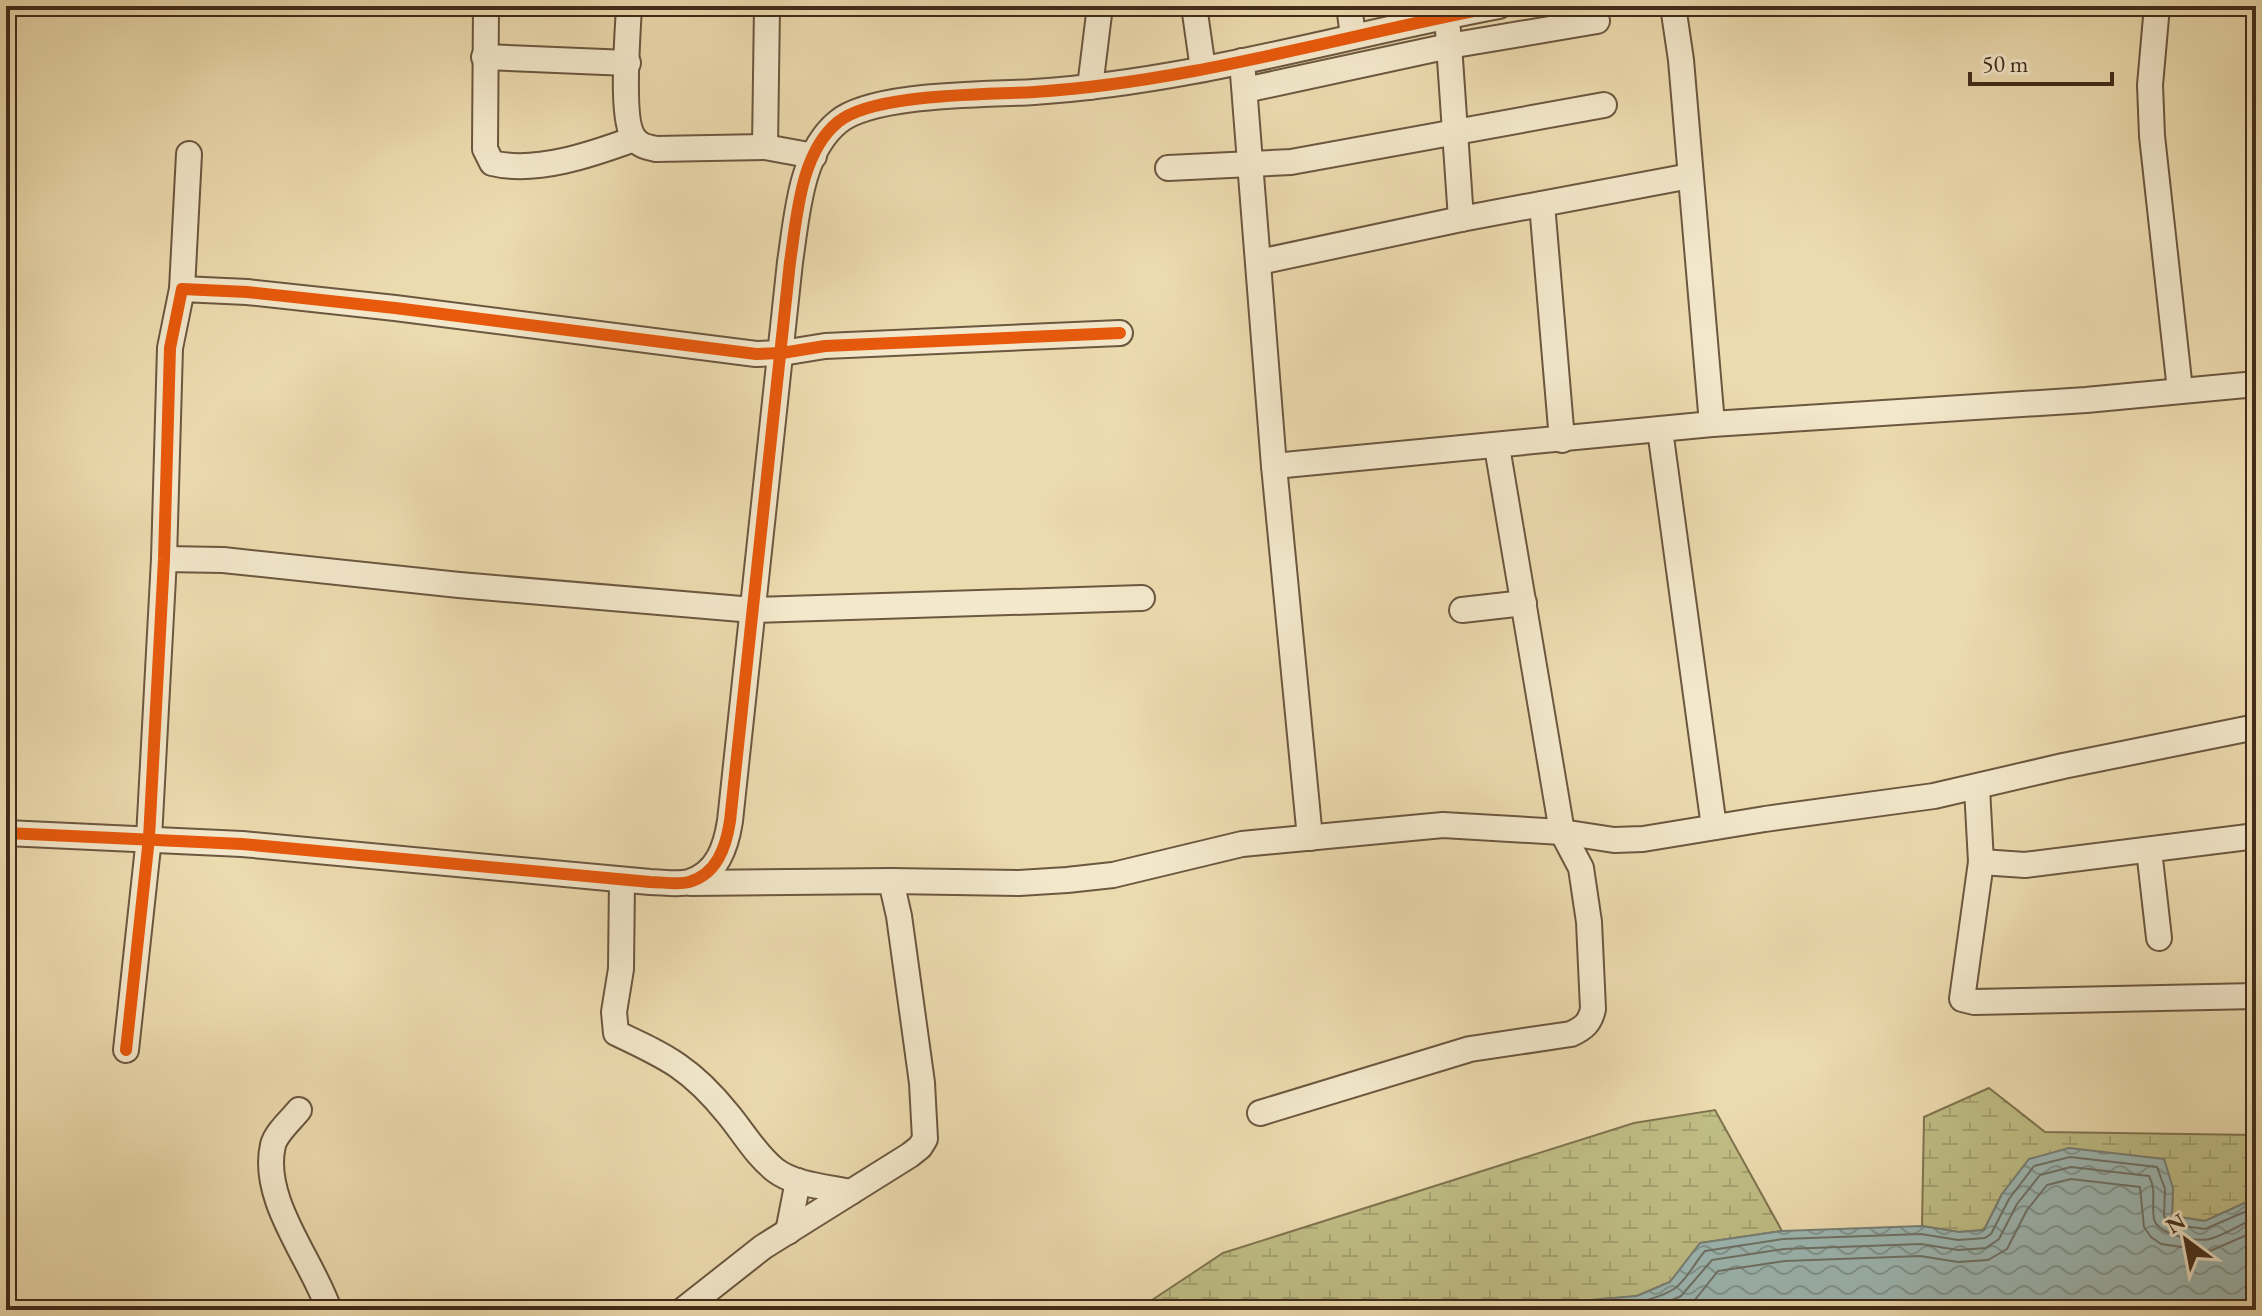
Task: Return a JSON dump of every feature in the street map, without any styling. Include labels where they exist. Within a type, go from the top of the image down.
[{"type":"street","points":[[486,6],[485,149],[492,163],[505,166],[577,160],[634,139]]},
{"type":"street","points":[[629,6],[626,121],[634,139],[643,146],[656,149],[765,147],[814,156]]},
{"type":"street","points":[[765,147],[767,6]]},
{"type":"street","points":[[1090,87],[1100,6]]},
{"type":"street","points":[[1194,6],[1203,69]]},
{"type":"street","points":[[1349,6],[1353,36]]},
{"type":"street","points":[[687,883],[714,867],[728,836],[790,262],[798,210],[814,156],[836,123],[850,113],[892,101],[1090,87],[1203,69],[1499,6]]},
{"type":"street","points":[[1673,6],[1681,60],[1712,424]]},
{"type":"street","points":[[2157,6],[2150,85],[2152,136],[2180,390]]},
{"type":"street","points":[[1447,16],[1461,219]]},
{"type":"street","points":[[1245,90],[1449,46],[1597,21]]},
{"type":"street","points":[[484,57],[628,63]]},
{"type":"street","points":[[1242,61],[1274,466],[1310,838]]},
{"type":"street","points":[[1168,168],[1291,162],[1604,105]]},
{"type":"street","points":[[126,1050],[149,838],[164,559],[170,348],[182,289],[189,154]]},
{"type":"street","points":[[1259,262],[1461,219],[1690,176]]},
{"type":"street","points":[[1542,204],[1562,440]]},
{"type":"street","points":[[182,289],[247,292],[395,308],[726,351],[782,353],[825,346],[1120,333]]},
{"type":"street","points":[[1274,466],[1712,424],[2058,402],[2256,384]]},
{"type":"street","points":[[1660,430],[1714,827]]},
{"type":"street","points":[[1260,1113],[1470,1049],[1571,1034],[1583,1029],[1591,1020],[1589,922],[1581,868],[1562,832],[1497,447]]},
{"type":"street","points":[[164,559],[223,560],[459,585],[753,610],[1142,598]]},
{"type":"street","points":[[1462,610],[1524,603]]},
{"type":"street","points":[[6,833],[149,838],[358,854],[622,880],[687,883],[1019,883],[1113,875],[1242,844],[1443,825],[1562,832],[1614,840],[1643,839],[1977,788],[2063,766],[2256,727]]},
{"type":"street","points":[[1977,788],[1981,862],[1962,999],[1974,1002],[2256,996]]},
{"type":"street","points":[[1981,862],[2025,865],[2256,836]]},
{"type":"street","points":[[2149,850],[2159,938]]},
{"type":"street","points":[[622,880],[621,969],[614,1012],[616,1033],[678,1063],[727,1112],[777,1172],[798,1181],[851,1192]]},
{"type":"street","points":[[683,1310],[763,1247],[910,1155],[925,1139],[922,1083],[899,916],[891,881]]},
{"type":"street","points":[[299,1110],[273,1142],[271,1164],[282,1209],[329,1310]]},
{"type":"street","points":[[788,1232],[798,1181]]},
{"type":"green space","points":[[1989,1088],[2045,1132],[2256,1135],[2256,1198],[2205,1221],[2172,1216],[2173,1188],[2002,1194],[1984,1230],[1959,1232],[1922,1226],[1924,1117]]},
{"type":"green space","points":[[1715,1110],[1782,1231],[1701,1243],[1670,1282],[1637,1296],[1581,1301],[1481,1302],[1448,1310],[1137,1310],[1223,1253],[1634,1123]]},
{"type":"water","points":[[2069,1148],[2164,1159],[2173,1188],[2172,1216],[2205,1221],[2256,1198],[2256,1310],[1448,1310],[1481,1302],[1581,1301],[1637,1296],[1670,1282],[1700,1243],[1782,1231],[1922,1226],[1959,1232],[1984,1230],[2002,1194],[2029,1159]]},
{"type":"cycle path","points":[[6,833],[242,844],[650,882],[680,883],[699,878],[718,858],[730,821],[790,262],[802,187],[815,151],[825,135],[838,122],[855,113],[903,101],[1093,87],[1151,78],[1499,6]]},
{"type":"cycle path","points":[[126,1050],[149,838],[164,559],[170,348],[182,289],[247,292],[395,308],[756,354],[825,346],[1120,333]]}]
